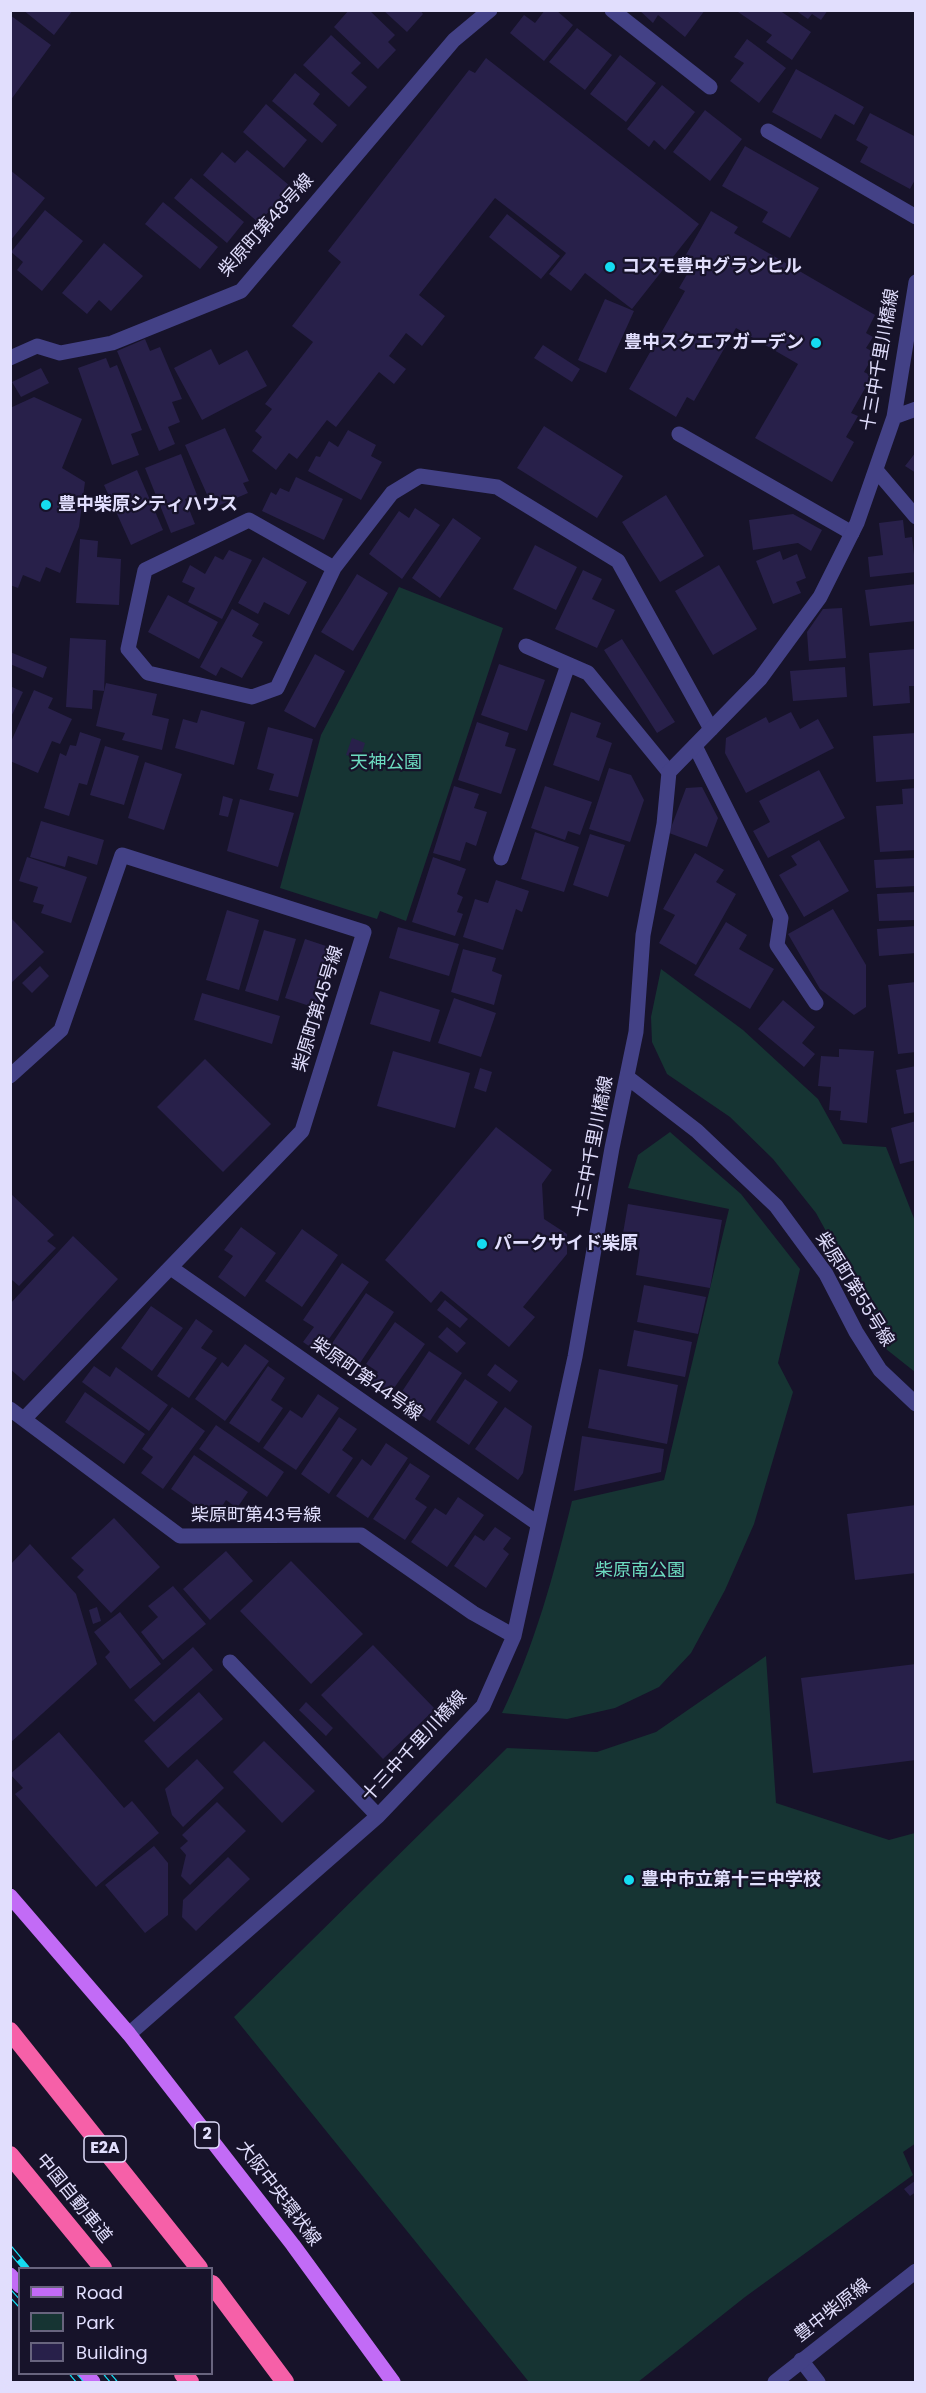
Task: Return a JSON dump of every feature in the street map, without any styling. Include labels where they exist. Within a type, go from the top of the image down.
[{"type":"highway","name":"E2A","points":[[10,2031],[198,2267]]},
{"type":"highway","name":"中国自動車道","points":[[10,2155],[102,2267]]},
{"type":"highway","points":[[213,2285],[285,2382]]},
{"type":"main road","name":"大阪中央環状線","points":[[10,1896],[129,2034],[293,2245],[393,2382]]},
{"type":"street","name":"柴原町第48号線","points":[[10,358],[37,346],[60,353],[112,343],[241,291],[454,40],[490,10]]},
{"type":"street","points":[[612,10],[710,87]]},
{"type":"street","points":[[768,131],[915,217]]},
{"type":"street","name":"十三中千里川橋線","points":[[129,2034],[378,1816],[483,1706],[513,1636],[575,1357],[636,1032],[643,935],[664,824],[669,772],[760,679],[820,597],[852,533],[894,417],[915,282]]},
{"type":"street","points":[[894,417],[915,409]]},
{"type":"street","points":[[679,434],[852,533]]},
{"type":"street","points":[[876,470],[915,517]]},
{"type":"street","points":[[334,568],[249,520],[145,570],[128,649],[148,673],[252,697],[277,688],[334,568],[392,493],[420,476],[497,487],[618,561],[711,729]]},
{"type":"street","points":[[526,646],[588,673],[669,772]]},
{"type":"street","points":[[501,858],[568,665]]},
{"type":"street","points":[[695,746],[781,918],[777,945],[816,1003]]},
{"type":"street","name":"柴原町第45号線","points":[[10,1076],[61,1030],[122,855],[364,932],[302,1131],[24,1419]]},
{"type":"street","name":"柴原町第55号線","points":[[627,1077],[697,1131],[776,1206],[826,1274],[856,1332],[880,1370],[915,1404]]},
{"type":"street","name":"柴原町第44号線","points":[[171,1268],[537,1523]]},
{"type":"street","name":"柴原町第43号線","points":[[10,1409],[180,1536],[361,1535],[473,1613],[513,1636]]},
{"type":"street","points":[[230,1662],[378,1816]]},
{"type":"street","name":"豊中柴原線","points":[[775,2382],[915,2271]]},
{"type":"street","points":[[801,2360],[818,2382]]},
{"type":"green space","name":"天神公園","points":[[399,587],[503,628],[406,921],[380,911],[377,919],[280,888],[321,735]]},
{"type":"green space","points":[[661,969],[743,1030],[818,1099],[843,1144],[886,1147],[915,1221],[915,1372],[881,1345],[848,1271],[816,1213],[773,1159],[730,1117],[667,1074],[652,1042],[651,1017]]},
{"type":"green space","name":"柴原南公園","points":[[670,1132],[741,1194],[800,1269],[778,1363],[793,1392],[754,1524],[725,1590],[691,1653],[659,1687],[615,1708],[567,1719],[502,1713],[534,1635],[551,1582],[572,1501],[664,1480],[729,1209],[628,1188],[638,1155]]},
{"type":"green space","name":"豊中市立第十三中学校","points":[[766,1656],[776,1803],[889,1840],[915,1833],[916,2143],[903,2152],[913,2175],[745,2297],[638,2382],[529,2382],[234,2017],[507,1748],[597,1752],[656,1732]]},
{"type":"building","points":[[23,10],[73,10],[54,35]]},
{"type":"building","points":[[349,10],[369,10],[395,35],[388,42],[396,50],[378,69],[334,27]]},
{"type":"building","points":[[383,10],[420,10],[423,14],[407,32]]},
{"type":"building","points":[[545,10],[556,10],[573,25],[544,61],[510,33],[524,15],[535,23]]},
{"type":"building","points":[[639,10],[705,10],[685,37],[658,15],[653,23]]},
{"type":"building","points":[[739,10],[779,10],[811,32],[792,60],[766,42],[772,35],[738,12]]},
{"type":"building","points":[[795,10],[828,10],[821,20],[812,14],[808,19]]},
{"type":"building","points":[[10,15],[51,45],[10,101]]},
{"type":"building","points":[[577,28],[612,55],[585,90],[549,62]]},
{"type":"building","points":[[331,35],[361,63],[351,73],[367,87],[349,107],[303,65]]},
{"type":"building","points":[[747,39],[786,68],[759,103],[730,81],[744,63],[734,57]]},
{"type":"building","points":[[620,55],[656,83],[626,122],[590,94]]},
{"type":"building","name":"コスモ豊中グランヒル","points":[[486,58],[699,224],[632,309],[585,273],[571,291],[549,274],[566,253],[495,198],[419,295],[445,316],[422,346],[406,333],[389,356],[406,369],[394,384],[379,372],[336,427],[327,420],[297,459],[289,453],[276,470],[252,451],[262,437],[255,431],[272,409],[265,404],[313,342],[292,326],[341,262],[328,251],[469,70],[475,73]]},
{"type":"building","points":[[796,69],[864,107],[854,125],[835,114],[821,139],[772,112]]},
{"type":"building","points":[[295,73],[320,94],[313,104],[337,125],[322,143],[272,101]]},
{"type":"building","points":[[662,85],[695,112],[665,150],[654,140],[649,147],[627,129]]},
{"type":"building","points":[[266,104],[307,140],[284,168],[243,132]]},
{"type":"building","points":[[705,110],[742,139],[710,181],[673,152]]},
{"type":"building","points":[[870,113],[916,137],[916,178],[910,189],[860,162],[868,147],[856,140]]},
{"type":"building","points":[[745,146],[819,188],[790,238],[762,222],[768,212],[722,186]]},
{"type":"building","points":[[247,150],[290,186],[259,223],[203,175],[222,152],[235,163]]},
{"type":"building","points":[[10,170],[45,198],[10,241]]},
{"type":"building","points":[[191,178],[244,222],[227,243],[174,198]]},
{"type":"building","points":[[163,202],[218,247],[200,269],[145,224]]},
{"type":"building","points":[[45,210],[83,241],[42,291],[17,270],[23,262],[11,252]]},
{"type":"building","name":"豊中スクエアガーデン","points":[[711,211],[738,227],[734,233],[875,315],[866,333],[873,337],[866,348],[875,353],[864,372],[872,376],[851,413],[858,416],[846,437],[854,442],[832,482],[755,438],[798,364],[736,328],[694,401],[687,397],[676,417],[629,389],[685,291],[679,288],[693,264],[684,258]]},
{"type":"building","points":[[507,214],[560,256],[541,279],[489,237]]},
{"type":"building","points":[[104,243],[143,276],[111,311],[99,300],[87,314],[62,293]]},
{"type":"building","points":[[605,299],[634,311],[606,373],[578,360]]},
{"type":"building","points":[[145,339],[150,351],[160,347],[182,399],[172,402],[180,422],[168,427],[175,444],[159,451],[117,351]]},
{"type":"building","points":[[543,345],[580,369],[572,382],[534,358]]},
{"type":"building","points":[[211,349],[219,365],[247,350],[267,386],[202,420],[174,368]]},
{"type":"building","points":[[106,358],[110,368],[117,365],[142,430],[131,434],[139,455],[112,465],[78,368]]},
{"type":"building","points":[[41,368],[49,383],[21,397],[12,382]]},
{"type":"building","name":"豊中柴原シティハウス","points":[[34,397],[82,419],[62,468],[85,482],[79,527],[60,573],[46,567],[40,582],[23,575],[18,588],[10,585],[10,408]]},
{"type":"building","points":[[544,426],[623,476],[597,518],[517,468]]},
{"type":"building","points":[[225,428],[249,481],[243,483],[248,493],[213,508],[185,445]]},
{"type":"building","points":[[348,430],[376,445],[371,456],[382,462],[361,500],[308,471],[316,456],[320,457],[329,441],[338,447]]},
{"type":"building","points":[[916,452],[916,473],[905,466]]},
{"type":"building","points":[[181,454],[197,495],[185,499],[195,524],[171,533],[145,468]]},
{"type":"building","points":[[137,470],[163,530],[131,545],[104,485]]},
{"type":"building","points":[[296,477],[343,499],[324,540],[262,511],[271,492],[276,495],[280,488],[289,492]]},
{"type":"building","points":[[666,495],[704,556],[660,582],[622,522]]},
{"type":"building","points":[[415,508],[440,525],[402,579],[369,554],[399,511],[409,518]]},
{"type":"building","points":[[793,514],[822,530],[811,551],[798,543],[753,550],[749,520]]},
{"type":"building","points":[[453,518],[481,538],[440,598],[412,578]]},
{"type":"building","points":[[903,520],[905,538],[912,537],[916,572],[870,577],[868,557],[883,555],[879,523]]},
{"type":"building","points":[[80,539],[98,541],[97,557],[121,559],[119,605],[76,603]]},
{"type":"building","points":[[535,545],[577,567],[556,610],[513,589]]},
{"type":"building","points":[[229,550],[252,560],[222,619],[188,602],[195,588],[182,582],[190,565],[205,574],[215,556],[223,560]]},
{"type":"building","points":[[780,551],[783,560],[797,554],[806,578],[796,582],[801,593],[773,604],[756,561]]},
{"type":"building","points":[[263,557],[307,582],[289,615],[264,602],[258,614],[238,603]]},
{"type":"building","points":[[719,565],[757,629],[713,655],[675,591]]},
{"type":"building","points":[[583,570],[602,579],[592,599],[615,610],[597,648],[555,629]]},
{"type":"building","points":[[357,574],[388,593],[353,651],[321,632]]},
{"type":"building","points":[[916,584],[916,621],[870,626],[865,590]]},
{"type":"building","points":[[168,595],[218,622],[199,659],[148,632]]},
{"type":"building","points":[[842,608],[846,658],[809,661],[807,632],[823,609]]},
{"type":"building","points":[[232,609],[259,624],[252,636],[263,642],[242,678],[221,667],[216,676],[200,667]]},
{"type":"building","points":[[70,638],[106,640],[104,691],[93,690],[92,709],[66,707]]},
{"type":"building","points":[[622,639],[675,722],[657,733],[604,650]]},
{"type":"building","points":[[916,649],[916,686],[909,686],[910,703],[873,706],[869,653]]},
{"type":"building","points":[[10,652],[47,667],[43,678],[10,664]]},
{"type":"building","points":[[315,654],[345,671],[315,728],[284,711]]},
{"type":"building","points":[[499,664],[545,680],[527,731],[481,715]]},
{"type":"building","points":[[845,667],[847,697],[793,701],[790,671]]},
{"type":"building","points":[[106,683],[157,694],[152,715],[169,719],[162,750],[122,740],[125,733],[96,726]]},
{"type":"building","points":[[10,686],[23,692],[10,719]]},
{"type":"building","points":[[34,690],[53,698],[48,708],[72,719],[60,744],[52,741],[38,773],[10,761],[10,744]]},
{"type":"building","points":[[201,710],[245,722],[234,765],[175,748],[183,719],[197,723]]},
{"type":"building","points":[[571,712],[601,723],[596,737],[612,743],[599,781],[553,765]]},
{"type":"building","points":[[791,712],[800,729],[818,719],[834,748],[746,793],[725,753],[726,738],[766,717],[769,723]]},
{"type":"building","points":[[477,722],[509,733],[505,746],[516,749],[501,794],[458,780]]},
{"type":"building","points":[[268,727],[313,739],[298,797],[269,790],[274,774],[257,769]]},
{"type":"building","points":[[80,732],[101,739],[87,785],[79,783],[69,816],[44,808],[60,753],[66,756],[70,745],[76,746]]},
{"type":"building","points":[[916,733],[916,779],[876,782],[873,736]]},
{"type":"building","points":[[352,738],[365,743],[360,759],[346,755]]},
{"type":"building","points":[[105,746],[139,756],[124,805],[90,795]]},
{"type":"building","points":[[145,762],[182,774],[164,830],[128,818]]},
{"type":"building","points":[[609,768],[631,775],[644,800],[630,842],[589,829]]},
{"type":"building","points":[[819,770],[845,818],[768,858],[753,831],[770,822],[759,801]]},
{"type":"building","points":[[454,786],[479,794],[474,808],[487,812],[476,846],[466,842],[460,861],[433,853]]},
{"type":"building","points":[[545,786],[592,802],[580,835],[568,831],[565,840],[531,828]]},
{"type":"building","points":[[702,787],[718,818],[707,847],[669,833],[686,788]]},
{"type":"building","points":[[916,788],[916,850],[880,852],[876,806],[903,804],[902,789]]},
{"type":"building","points":[[223,796],[233,799],[228,817],[219,815]]},
{"type":"building","points":[[240,799],[294,813],[278,867],[227,851]]},
{"type":"building","points":[[41,821],[104,840],[97,865],[68,856],[65,867],[30,857]]},
{"type":"building","points":[[535,832],[579,847],[564,892],[521,879]]},
{"type":"building","points":[[590,834],[625,845],[608,897],[573,885]]},
{"type":"building","points":[[819,840],[849,891],[804,917],[779,875],[797,865],[791,856]]},
{"type":"building","points":[[695,853],[724,870],[716,882],[736,894],[696,965],[659,943],[675,915],[663,909]]},
{"type":"building","points":[[27,857],[87,877],[71,923],[41,913],[44,905],[33,902],[38,887],[19,881]]},
{"type":"building","points":[[433,857],[466,869],[457,894],[463,897],[457,912],[463,914],[455,936],[412,922]]},
{"type":"building","points":[[916,858],[916,886],[876,888],[874,860]]},
{"type":"building","points":[[496,880],[529,891],[522,912],[516,909],[503,950],[463,937],[475,899],[488,903]]},
{"type":"building","points":[[916,892],[916,920],[879,921],[877,894]]},
{"type":"building","points":[[833,909],[866,965],[866,1007],[854,1015],[820,989],[788,934]]},
{"type":"building","points":[[227,910],[259,920],[239,990],[206,980]]},
{"type":"building","points":[[10,917],[44,952],[10,984]]},
{"type":"building","points":[[726,922],[747,935],[739,949],[774,969],[750,1009],[694,975]]},
{"type":"building","points":[[916,926],[916,953],[879,956],[877,929]]},
{"type":"building","points":[[398,927],[459,944],[449,976],[389,958]]},
{"type":"building","points":[[264,930],[296,939],[278,1001],[245,991]]},
{"type":"building","points":[[305,939],[338,950],[319,1009],[285,998]]},
{"type":"building","points":[[463,949],[496,958],[492,971],[502,975],[494,1005],[451,992]]},
{"type":"building","points":[[40,966],[49,976],[32,993],[22,983]]},
{"type":"building","points":[[916,982],[916,1052],[898,1054],[888,985]]},
{"type":"building","points":[[380,991],[440,1010],[430,1042],[370,1024]]},
{"type":"building","points":[[202,993],[280,1016],[272,1044],[194,1020]]},
{"type":"building","points":[[454,998],[496,1013],[481,1057],[438,1043]]},
{"type":"building","points":[[783,1000],[815,1027],[802,1043],[815,1054],[804,1067],[758,1029]]},
{"type":"building","points":[[839,1049],[874,1051],[867,1123],[840,1120],[841,1111],[829,1110],[831,1087],[818,1086],[821,1056],[839,1057]]},
{"type":"building","points":[[393,1051],[470,1073],[455,1128],[377,1106]]},
{"type":"building","points":[[205,1059],[271,1124],[223,1172],[157,1107]]},
{"type":"building","points":[[916,1066],[916,1112],[904,1114],[896,1070]]},
{"type":"building","points":[[480,1068],[492,1072],[486,1092],[474,1088]]},
{"type":"building","points":[[916,1121],[916,1160],[900,1164],[891,1128]]},
{"type":"building","name":"パークサイド柴原","points":[[496,1127],[552,1170],[542,1184],[544,1219],[567,1234],[567,1254],[523,1307],[535,1317],[509,1347],[441,1291],[431,1303],[385,1260]]},
{"type":"building","points":[[10,1193],[54,1235],[47,1241],[56,1248],[19,1286],[12,1280],[10,1281]]},
{"type":"building","points":[[628,1204],[722,1220],[710,1288],[636,1275],[640,1248],[621,1245]]},
{"type":"building","points":[[241,1227],[276,1253],[245,1297],[218,1277],[233,1256],[224,1250]]},
{"type":"building","points":[[302,1229],[338,1255],[302,1307],[265,1281]]},
{"type":"building","points":[[73,1236],[118,1279],[24,1381],[10,1369],[10,1304]]},
{"type":"building","points":[[342,1263],[369,1282],[319,1353],[303,1342],[314,1327],[303,1320]]},
{"type":"building","points":[[644,1285],[706,1297],[698,1334],[637,1322]]},
{"type":"building","points":[[366,1293],[394,1312],[352,1375],[334,1363],[342,1352],[331,1345]]},
{"type":"building","points":[[445,1300],[468,1319],[460,1328],[437,1310]]},
{"type":"building","points":[[151,1306],[183,1328],[152,1371],[121,1348]]},
{"type":"building","points":[[196,1319],[213,1331],[201,1348],[217,1358],[189,1398],[157,1376]]},
{"type":"building","points":[[395,1322],[425,1344],[387,1398],[369,1385],[378,1372],[366,1364]]},
{"type":"building","points":[[447,1327],[466,1343],[457,1353],[438,1337]]},
{"type":"building","points":[[634,1330],[692,1342],[685,1377],[627,1366]]},
{"type":"building","points":[[245,1344],[269,1361],[225,1421],[195,1399],[222,1362],[228,1367]]},
{"type":"building","points":[[429,1351],[462,1373],[430,1421],[397,1399]]},
{"type":"building","points":[[495,1364],[518,1381],[510,1392],[487,1375]]},
{"type":"building","points":[[94,1366],[110,1377],[116,1367],[168,1405],[149,1431],[82,1382]]},
{"type":"building","points":[[268,1366],[285,1378],[271,1400],[283,1408],[259,1443],[229,1423]]},
{"type":"building","points":[[599,1369],[678,1385],[667,1444],[588,1428]]},
{"type":"building","points":[[465,1379],[498,1402],[469,1445],[436,1422]]},
{"type":"building","points":[[85,1392],[145,1434],[124,1464],[65,1422]]},
{"type":"building","points":[[318,1394],[339,1408],[296,1470],[263,1448],[290,1410],[302,1418]]},
{"type":"building","points":[[172,1407],[205,1431],[163,1489],[141,1473],[153,1457],[142,1449]]},
{"type":"building","points":[[505,1407],[532,1426],[523,1473],[518,1480],[475,1449]]},
{"type":"building","points":[[339,1417],[357,1429],[342,1450],[353,1458],[329,1494],[301,1474]]},
{"type":"building","points":[[216,1425],[284,1472],[267,1497],[199,1449]]},
{"type":"building","points":[[582,1436],[664,1449],[661,1472],[574,1491]]},
{"type":"building","points":[[386,1443],[408,1458],[368,1518],[336,1496],[362,1459],[371,1466]]},
{"type":"building","points":[[194,1455],[248,1492],[237,1508],[226,1500],[214,1519],[171,1489]]},
{"type":"building","points":[[410,1463],[430,1476],[415,1499],[427,1507],[405,1540],[373,1519]]},
{"type":"building","points":[[458,1497],[484,1515],[447,1567],[411,1542],[435,1508],[446,1515]]},
{"type":"building","points":[[916,1505],[916,1573],[855,1580],[847,1514]]},
{"type":"building","points":[[114,1518],[160,1567],[111,1613],[77,1577],[84,1570],[71,1558]]},
{"type":"building","points":[[495,1527],[511,1538],[503,1549],[509,1554],[486,1588],[454,1566],[475,1535],[484,1541]]},
{"type":"building","points":[[30,1544],[76,1594],[97,1664],[10,1743],[10,1565]]},
{"type":"building","points":[[226,1551],[253,1581],[210,1620],[183,1589]]},
{"type":"building","points":[[291,1561],[363,1634],[311,1684],[240,1611]]},
{"type":"building","points":[[173,1586],[206,1624],[163,1660],[141,1632],[158,1617],[148,1606]]},
{"type":"building","points":[[97,1607],[101,1621],[93,1624],[89,1610]]},
{"type":"building","points":[[120,1612],[161,1664],[130,1689],[105,1657],[110,1652],[94,1632]]},
{"type":"building","points":[[373,1645],[435,1709],[383,1759],[321,1695]]},
{"type":"building","points":[[193,1647],[213,1670],[154,1722],[134,1700]]},
{"type":"building","points":[[916,1664],[916,1760],[813,1773],[801,1678]]},
{"type":"building","points":[[199,1692],[223,1719],[168,1768],[144,1741]]},
{"type":"building","points":[[306,1702],[333,1728],[326,1736],[299,1710]]},
{"type":"building","points":[[59,1732],[124,1808],[132,1801],[159,1833],[96,1887],[15,1794],[23,1788],[10,1774]]},
{"type":"building","points":[[264,1741],[315,1791],[282,1823],[233,1772]]},
{"type":"building","points":[[197,1759],[224,1788],[183,1827],[172,1815],[165,1789]]},
{"type":"building","points":[[217,1802],[246,1831],[190,1885],[181,1876],[186,1855],[180,1848],[188,1841],[182,1835]]},
{"type":"building","points":[[154,1846],[168,1863],[168,1915],[145,1933],[105,1885]]},
{"type":"building","points":[[228,1857],[250,1879],[196,1931],[182,1917],[183,1900]]},
{"type":"building","points":[[916,2180],[916,2192],[910,2196],[904,2189]]},
{"type":"railway","points":[[10,2249],[25,2267]]},
{"type":"railway","points":[[10,2293],[18,2302]]},
{"type":"railway","points":[[74,2375],[80,2382]]},
{"type":"railway","points":[[108,2375],[114,2382]]},
{"type":"place","name":"コスモ豊中グランヒル","points":[[610,267]]},
{"type":"place","name":"豊中スクエアガーデン","points":[[816,343]]},
{"type":"place","name":"豊中柴原シティハウス","points":[[46,505]]},
{"type":"place","name":"パークサイド柴原","points":[[482,1244]]},
{"type":"place","name":"豊中市立第十三中学校","points":[[629,1880]]}]
